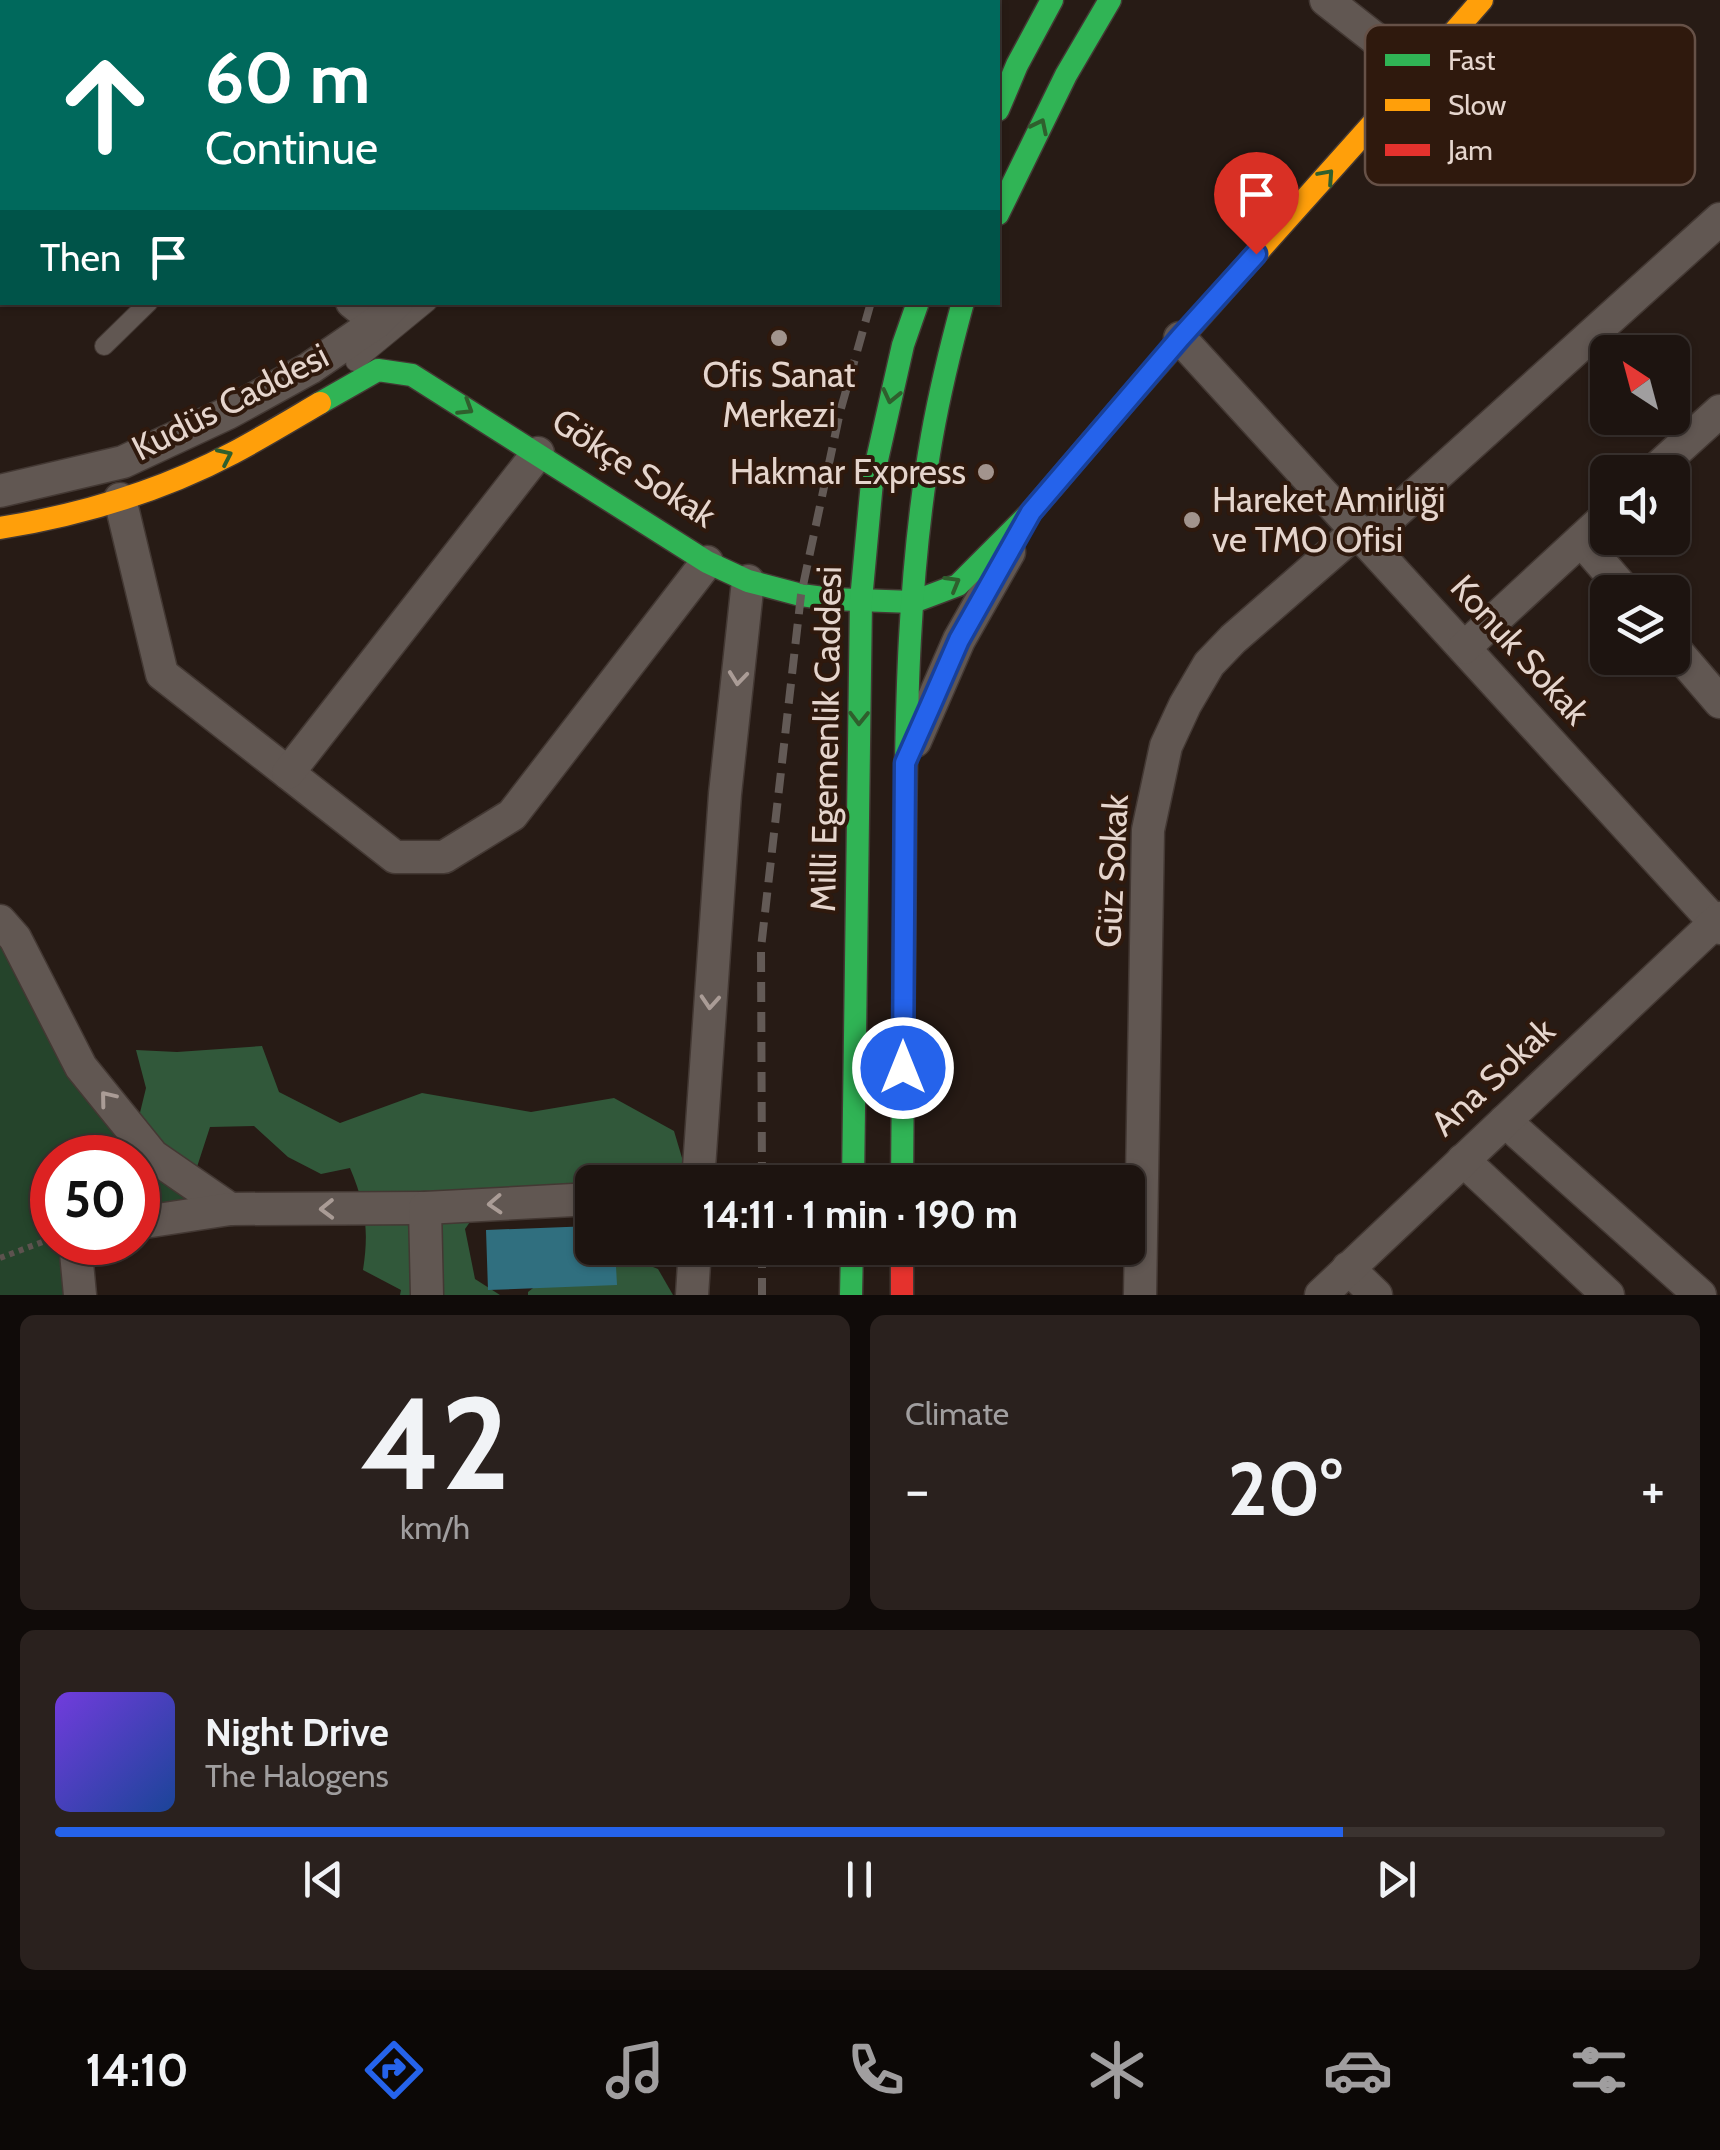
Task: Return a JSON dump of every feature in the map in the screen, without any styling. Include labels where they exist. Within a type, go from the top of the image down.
[{"type":"main road","points":[[1000,105],[1052,0]]},
{"type":"main road","points":[[1000,210],[1066,75],[1110,0]]},
{"type":"main road","points":[[1460,25],[1482,0]]},
{"type":"main road","points":[[913,602],[958,585],[1031,512],[1180,338],[1365,133]]},
{"type":"main road","name":"Milli Egemenlik Caddesi","points":[[853,1165],[860,600],[872,482],[902,345],[917,305]]},
{"type":"main road","points":[[902,1165],[905,763],[913,602],[924,475],[946,359],[962,305]]},
{"type":"main road","name":"Gökçe Sokak","points":[[378,370],[412,375],[706,562],[748,581],[801,595],[913,602]]},
{"type":"main road","name":"Kudüs Caddesi","points":[[0,528],[54,519],[120,499],[231,454],[378,370]]},
{"type":"main road","points":[[850,1295],[851,1265]]},
{"type":"main road","points":[[902,1265],[902,1295]]},
{"type":"street","points":[[1326,0],[1365,31]]},
{"type":"street","name":"Güz Sokak","points":[[1140,1295],[1148,830],[1166,746],[1185,704],[1210,664],[1233,638],[1362,534],[1720,219]]},
{"type":"street","name":"Kudüs Caddesi","points":[[0,491],[123,462],[228,413],[310,368],[375,309]]},
{"type":"street","name":"Konuk Sokak","points":[[1180,338],[1718,923]]},
{"type":"street","points":[[1678,455],[1713,431]]},
{"type":"street","points":[[288,773],[538,454]]},
{"type":"street","points":[[120,499],[162,674],[394,857],[444,857],[512,815],[706,562]]},
{"type":"street","points":[[905,763],[959,640],[1031,512]]},
{"type":"street","points":[[1464,648],[1590,532]]},
{"type":"street","points":[[1581,540],[1611,575]]},
{"type":"street","points":[[699,1165],[725,794],[748,581]]},
{"type":"street","points":[[1690,667],[1720,702]]},
{"type":"street","points":[[0,921],[15,938],[82,1067],[153,1156],[230,1210]]},
{"type":"street","name":"Ana Sokak","points":[[1320,1295],[1718,923]]},
{"type":"street","points":[[1505,1121],[1700,1295]]},
{"type":"street","points":[[1463,1160],[1608,1295]]},
{"type":"street","points":[[160,1220],[230,1210],[425,1208],[575,1200]]},
{"type":"street","points":[[425,1208],[427,1295]]},
{"type":"street","points":[[77,1265],[80,1295]]},
{"type":"street","points":[[692,1295],[693,1265]]},
{"type":"street","points":[[1348,1268],[1376,1295]]},
{"type":"lane","points":[[104,346],[145,305]]},
{"type":"lane","points":[[191,450],[356,361],[424,305]]},
{"type":"lane","points":[[0,510],[31,506],[157,465]]},
{"type":"path","points":[[0,1258],[30,1246]]},
{"type":"green space","points":[[0,921],[82,1067],[153,1135],[30,1135],[30,1265],[77,1265],[80,1295],[0,1295]]},
{"type":"green space","points":[[262,1046],[279,1092],[340,1123],[422,1093],[531,1112],[614,1098],[674,1131],[684,1165],[575,1165],[575,1208],[489,1195],[465,1229],[475,1279],[500,1295],[400,1295],[401,1290],[363,1270],[365,1219],[350,1168],[321,1174],[288,1157],[254,1126],[210,1127],[196,1170],[160,1177],[160,1135],[137,1135],[146,1088],[136,1050],[177,1052]]},
{"type":"green space","points":[[160,1142],[230,1209],[160,1220]]},
{"type":"green space","points":[[565,1263],[648,1265],[658,1269],[673,1295],[528,1295]]},
{"type":"water","points":[[575,1227],[575,1265],[616,1265],[617,1285],[488,1290],[486,1230]]},
{"type":"railway","points":[[762,1165],[761,948],[801,595],[840,412],[870,305]]},
{"type":"railway","points":[[762,1265],[762,1295]]},
{"type":"traffic: fast","points":[[1000,105],[1052,0]]},
{"type":"traffic: fast","points":[[1000,210],[1066,75],[1110,0]]},
{"type":"traffic: fast","points":[[853,1165],[861,600],[872,482],[903,345],[917,305]]},
{"type":"traffic: fast","points":[[902,1165],[906,743],[913,589],[932,436],[962,305]]},
{"type":"traffic: fast","points":[[320,403],[378,370],[412,375],[707,562],[748,581],[831,599],[913,602],[958,585],[1031,512],[1091,442]]},
{"type":"traffic: fast","points":[[851,1295],[852,1265]]},
{"type":"traffic: slow","points":[[1460,25],[1482,0]]},
{"type":"traffic: slow","points":[[1091,442],[1365,131]]},
{"type":"traffic: slow","points":[[0,528],[90,509],[149,490],[233,453],[320,403]]},
{"type":"traffic: jam","points":[[902,1265],[902,1295]]},
{"type":"place","name":"Ofis Sanat Merkezi","points":[[779,338]]},
{"type":"place","name":"Hakmar Express","points":[[986,472]]},
{"type":"place","name":"Hareket Amirliği ve TMO Ofisi","points":[[1192,520]]},
{"type":"route","points":[[903,1068],[905,763],[959,640],[1031,512],[1256,254]]}]
